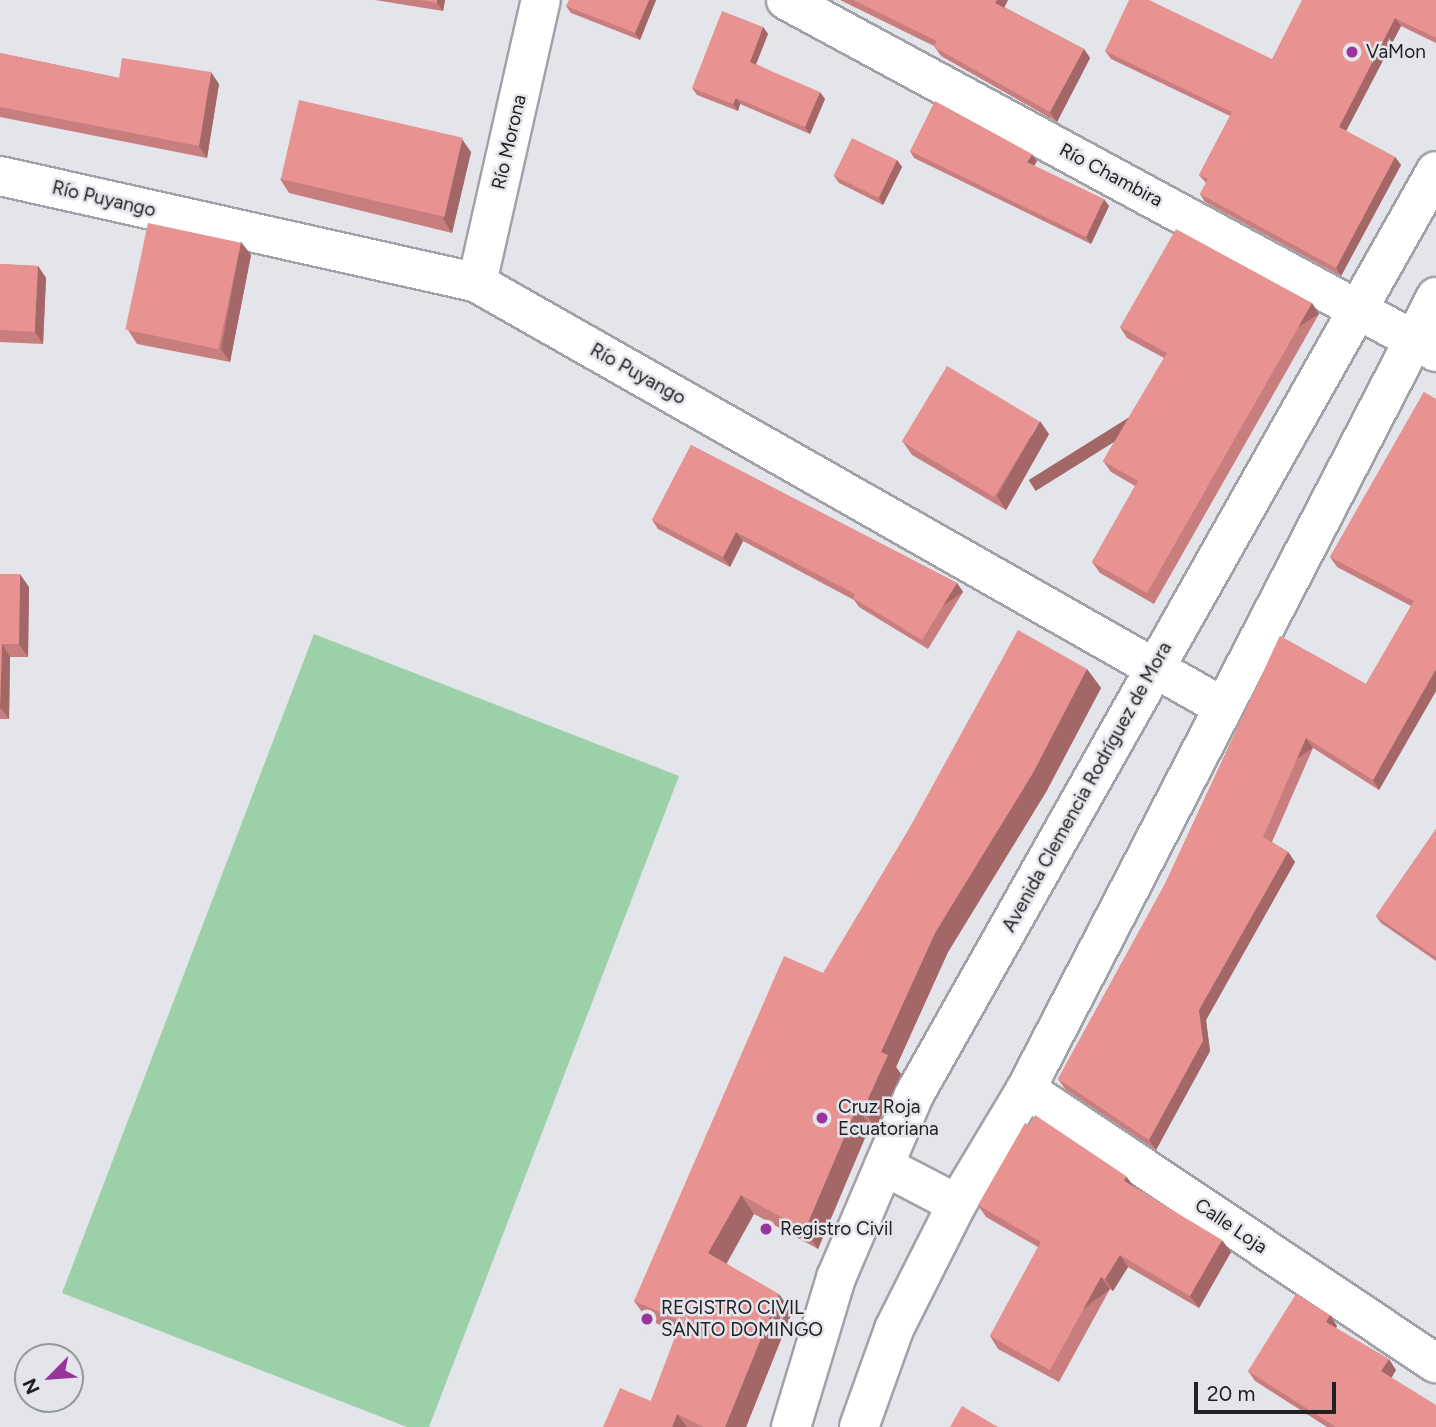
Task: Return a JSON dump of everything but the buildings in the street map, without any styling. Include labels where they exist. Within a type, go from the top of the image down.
[{"type":"street","name":"Río Morona","points":[[477,283],[541,0]]},
{"type":"street","name":"Río Chambira","points":[[786,0],[1425,345]]},
{"type":"street","name":"Avenida Clemencia Rodríguez de Mora","points":[[792,1427],[836,1278],[914,1095],[1155,666],[1361,310],[1436,171]]},
{"type":"street","name":"Río Puyango","points":[[0,176],[477,283],[1223,707]]},
{"type":"street","points":[[859,1427],[894,1329],[957,1204],[1026,1090],[1223,707],[1425,345],[1436,297]]},
{"type":"street","name":"Calle Loja","points":[[1026,1090],[1436,1363]]},
{"type":"street","points":[[884,1166],[957,1204]]},
{"type":"green space","points":[[314,634],[679,776],[429,1427],[407,1427],[62,1293]]},
{"type":"place","name":"VaMon","points":[[1352,52]]},
{"type":"place","name":"Cruz Roja Ecuatoriana","points":[[822,1118]]},
{"type":"place","name":"Registro Civil","points":[[766,1229]]},
{"type":"place","name":"REGISTRO CIVIL SANTO DOMINGO","points":[[647,1319]]}]
